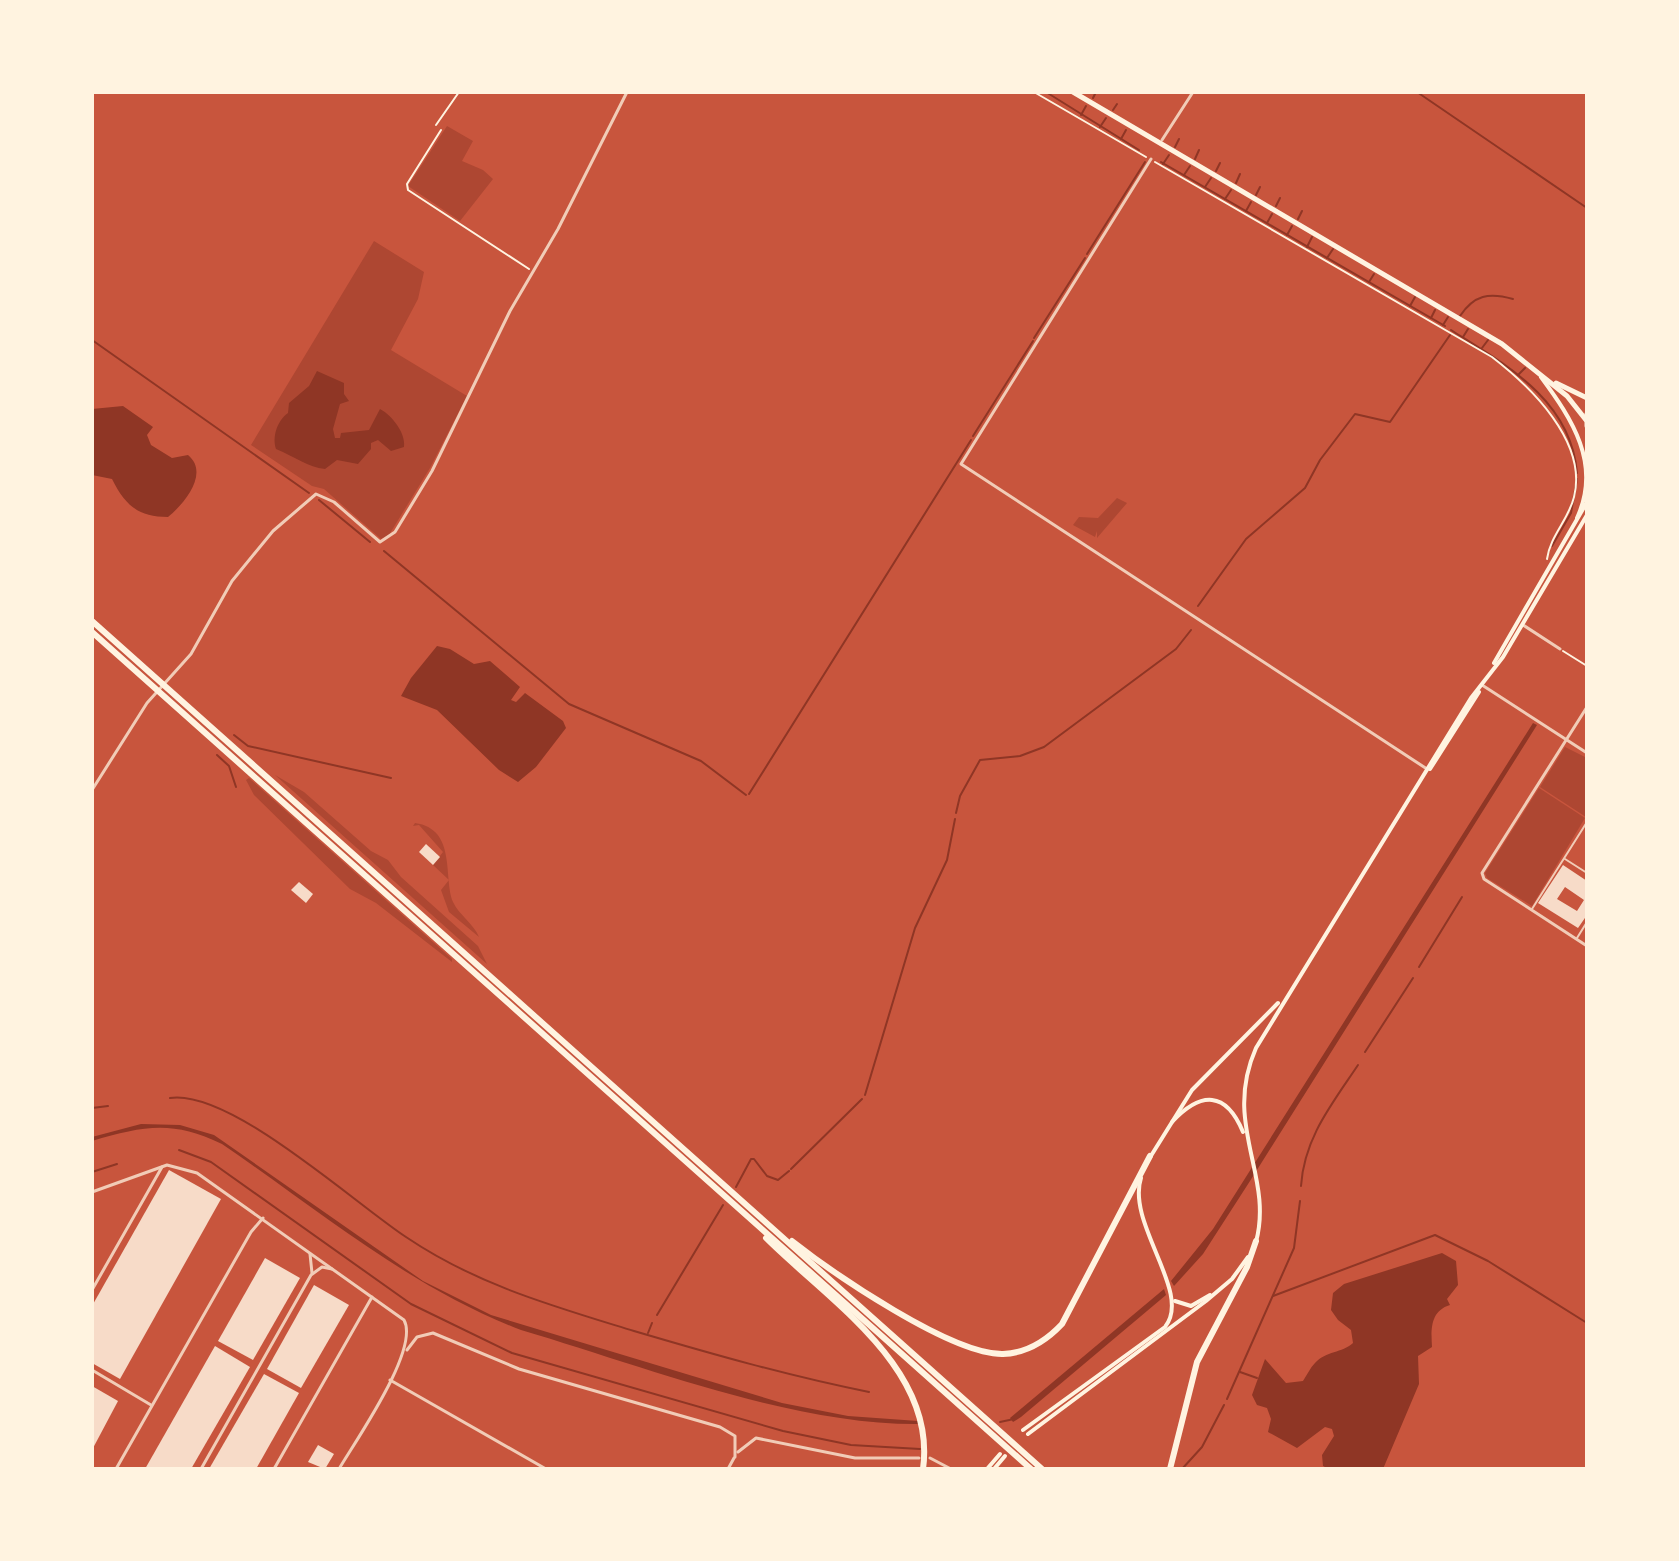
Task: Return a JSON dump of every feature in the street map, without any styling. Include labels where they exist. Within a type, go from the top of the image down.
[{"type":"highway","points":[[92,621],[973,1417],[1042,1469]]},
{"type":"highway","points":[[92,632],[983,1416],[1031,1469]]},
{"type":"highway","points":[[724,1191],[812,1256],[907,1315],[964,1347],[1004,1354],[1037,1344],[1062,1324],[1150,1156]]},
{"type":"highway","points":[[724,1191],[870,1338],[903,1380],[923,1426],[923,1469]]},
{"type":"highway","points":[[1170,1469],[1186,1398],[1201,1353],[1247,1267],[1256,1241]]},
{"type":"main road","points":[[1073,92],[1453,315],[1541,374],[1587,398]]},
{"type":"main road","points":[[1534,369],[1568,412],[1585,462],[1585,494],[1567,538]]},
{"type":"main road","points":[[1541,374],[1586,423]]},
{"type":"main road","points":[[1586,423],[1587,414]]},
{"type":"main road","points":[[1028,1434],[1219,1290],[1239,1271],[1256,1241],[1260,1211],[1245,1137],[1244,1092],[1250,1065],[1285,996],[1492,669],[1587,502]]},
{"type":"main road","points":[[1492,669],[1522,625],[1587,515]]},
{"type":"main road","points":[[1023,1430],[1165,1327],[1171,1319],[1174,1300],[1137,1199],[1150,1156],[1192,1090],[1285,996]]},
{"type":"main road","points":[[1165,1129],[1194,1102],[1214,1100],[1233,1111],[1245,1137]]},
{"type":"main road","points":[[1174,1300],[1194,1305],[1219,1290]]},
{"type":"main road","points":[[987,1469],[1002,1455],[994,1469]]},
{"type":"street","points":[[92,790],[147,703],[199,643],[232,581],[273,531],[316,494],[334,502],[373,538],[380,542],[388,540],[432,471],[627,92]]},
{"type":"street","points":[[1162,140],[1193,92]]},
{"type":"street","points":[[1151,159],[961,464],[1427,771]]},
{"type":"street","points":[[1522,625],[1560,649]]},
{"type":"street","points":[[1482,685],[1587,753]]},
{"type":"street","points":[[1587,707],[1483,870],[1484,879],[1587,946]]},
{"type":"street","points":[[1531,910],[1587,822]]},
{"type":"street","points":[[1564,859],[1587,873]]},
{"type":"street","points":[[1576,939],[1587,922]]},
{"type":"street","points":[[92,1192],[171,1165],[197,1173],[406,1324],[408,1337],[404,1355]]},
{"type":"street","points":[[92,1290],[162,1167]]},
{"type":"street","points":[[116,1469],[251,1232],[263,1218]]},
{"type":"street","points":[[201,1469],[311,1275],[314,1261],[308,1251]]},
{"type":"street","points":[[311,1275],[322,1267],[335,1270]]},
{"type":"street","points":[[274,1469],[372,1297]]},
{"type":"street","points":[[339,1469],[404,1355],[417,1337],[433,1333],[519,1369],[727,1429],[737,1440],[735,1457]]},
{"type":"street","points":[[92,1370],[152,1405]]},
{"type":"street","points":[[390,1380],[546,1469]]},
{"type":"street","points":[[728,1469],[746,1443],[756,1438],[855,1458],[924,1459],[951,1469]]},
{"type":"path","points":[[436,125],[459,92]]},
{"type":"path","points":[[1034,92],[1492,357],[1536,395],[1564,432],[1574,475],[1574,498],[1547,561]]},
{"type":"path","points":[[441,130],[407,184],[408,190],[533,272]]},
{"type":"path","points":[[1565,653],[1586,665]]},
{"type":"shaded area","points":[[447,126],[473,141],[462,161],[483,170],[493,179],[460,221],[408,186]]},
{"type":"shaded area","points":[[374,241],[424,272],[418,299],[391,350],[467,396],[430,468],[389,535],[381,539],[324,489],[312,486],[251,445]]},
{"type":"shaded area","points":[[317,371],[344,383],[344,394],[349,401],[340,404],[333,429],[335,438],[340,438],[341,433],[369,430],[380,409],[398,426],[404,447],[391,451],[378,440],[371,443],[371,449],[358,464],[337,460],[325,469],[276,449],[276,430],[288,413],[289,403],[309,386]]},
{"type":"shaded area","points":[[123,406],[153,427],[147,435],[151,445],[172,458],[188,455],[194,462],[196,479],[192,488],[168,517],[141,512],[122,496],[112,479],[92,475],[92,409]]},
{"type":"shaded area","points":[[1117,498],[1127,503],[1097,538],[1097,531],[1095,537],[1073,525],[1079,517],[1098,518]]},
{"type":"shaded area","points":[[437,646],[450,649],[474,664],[490,661],[520,687],[511,700],[516,702],[525,693],[563,721],[566,728],[536,767],[518,782],[499,770],[437,710],[401,696],[411,678]]},
{"type":"shaded area","points":[[1533,723],[1537,725],[1250,1181],[1203,1254],[1174,1286],[1171,1281],[1213,1229]]},
{"type":"shaded area","points":[[1565,747],[1587,758],[1586,817],[1540,787]]},
{"type":"shaded area","points":[[275,775],[304,792],[371,851],[388,860],[401,877],[478,946],[487,964]]},
{"type":"shaded area","points":[[249,778],[452,962],[376,903],[350,889],[254,795],[246,780]]},
{"type":"shaded area","points":[[1539,788],[1585,818],[1532,906],[1487,878],[1485,873]]},
{"type":"shaded area","points":[[415,823],[428,827],[443,844],[449,880],[433,865],[443,852],[419,825],[413,826]]},
{"type":"shaded area","points":[[449,880],[453,902],[479,937],[449,912],[441,890]]},
{"type":"shaded area","points":[[141,1124],[180,1125],[214,1135],[423,1281],[491,1315],[782,1403],[848,1416],[918,1421],[919,1424],[870,1422],[769,1404],[521,1330],[480,1312],[441,1292],[403,1270],[222,1144],[204,1136],[158,1128],[92,1141],[92,1137]]},
{"type":"shaded area","points":[[1442,1253],[1456,1261],[1458,1285],[1447,1299],[1450,1305],[1435,1316],[1432,1347],[1418,1356],[1419,1384],[1383,1469],[1329,1469],[1323,1466],[1322,1455],[1334,1436],[1332,1429],[1325,1427],[1297,1448],[1268,1432],[1271,1419],[1267,1408],[1257,1405],[1252,1395],[1265,1359],[1286,1383],[1303,1381],[1319,1359],[1353,1343],[1351,1330],[1331,1310],[1333,1293],[1344,1284]]},
{"type":"shaded area","points":[[1164,1289],[1166,1295],[1013,1422],[1010,1418]]},
{"type":"building","points":[[426,844],[440,857],[433,865],[419,852]]},
{"type":"building","points":[[1563,865],[1587,881],[1587,915],[1578,928],[1538,903]],"holes":[[[1565,887],[1584,900],[1577,911],[1557,899]]]},
{"type":"building","points":[[299,882],[313,894],[306,903],[291,890]]},
{"type":"building","points":[[169,1170],[221,1199],[120,1379],[92,1363],[92,1306]]},
{"type":"building","points":[[265,1258],[300,1278],[253,1360],[218,1341]]},
{"type":"building","points":[[314,1285],[349,1305],[301,1388],[267,1369]]},
{"type":"building","points":[[215,1346],[250,1367],[191,1469],[145,1469]]},
{"type":"building","points":[[264,1374],[299,1393],[256,1469],[209,1469]]},
{"type":"building","points":[[92,1386],[118,1401],[92,1450]]},
{"type":"building","points":[[318,1445],[334,1454],[325,1469],[308,1462]]},
{"type":"waterway","points":[[1046,92],[1139,150]]},
{"type":"waterway","points":[[1093,98],[1096,92]]},
{"type":"waterway","points":[[1417,92],[1587,208]]},
{"type":"waterway","points":[[1113,110],[1117,104]]},
{"type":"waterway","points":[[1081,115],[1086,106]]},
{"type":"waterway","points":[[1100,127],[1106,118]]},
{"type":"waterway","points":[[1121,139],[1126,130]]},
{"type":"waterway","points":[[1175,147],[1179,139]]},
{"type":"waterway","points":[[1195,159],[1199,150]]},
{"type":"waterway","points":[[1163,164],[1169,155]]},
{"type":"waterway","points":[[1087,254],[1145,162]]},
{"type":"waterway","points":[[1161,162],[1445,326]]},
{"type":"waterway","points":[[1216,171],[1220,163]]},
{"type":"waterway","points":[[1184,175],[1190,166]]},
{"type":"waterway","points":[[1236,183],[1240,174]]},
{"type":"waterway","points":[[1205,187],[1211,178]]},
{"type":"waterway","points":[[1256,195],[1260,187]]},
{"type":"waterway","points":[[1225,199],[1231,190]]},
{"type":"waterway","points":[[1276,206],[1280,198]]},
{"type":"waterway","points":[[1246,211],[1251,202]]},
{"type":"waterway","points":[[1298,219],[1302,211]]},
{"type":"waterway","points":[[1267,223],[1272,214]]},
{"type":"waterway","points":[[1287,235],[1292,226]]},
{"type":"waterway","points":[[1307,247],[1312,237]]},
{"type":"waterway","points":[[1327,258],[1333,249]]},
{"type":"waterway","points":[[1034,338],[1085,258]]},
{"type":"waterway","points":[[1369,282],[1374,274]]},
{"type":"waterway","points":[[1410,306],[1415,297]]},
{"type":"waterway","points":[[1460,316],[1483,297],[1513,299]]},
{"type":"waterway","points":[[1431,318],[1435,310]]},
{"type":"waterway","points":[[1443,325],[1448,317]]},
{"type":"waterway","points":[[1463,337],[1468,329]]},
{"type":"waterway","points":[[1451,330],[1513,371],[1549,405],[1563,425],[1572,447],[1577,473]]},
{"type":"waterway","points":[[1198,606],[1246,539],[1305,488],[1320,460],[1355,414],[1390,422],[1450,335]]},
{"type":"waterway","points":[[92,340],[309,493]]},
{"type":"waterway","points":[[1482,348],[1488,340]]},
{"type":"waterway","points":[[973,436],[1033,341]]},
{"type":"waterway","points":[[1518,375],[1525,368]]},
{"type":"waterway","points":[[749,794],[971,440]]},
{"type":"waterway","points":[[1552,546],[1571,513],[1577,479]]},
{"type":"waterway","points":[[319,500],[370,542]]},
{"type":"waterway","points":[[384,551],[569,704],[701,761],[746,795]]},
{"type":"waterway","points":[[956,813],[960,796],[980,760],[1020,756],[1044,747],[1176,649],[1191,630]]},
{"type":"waterway","points":[[234,735],[248,746],[391,778]]},
{"type":"waterway","points":[[217,755],[229,766],[236,787]]},
{"type":"waterway","points":[[865,1095],[915,928],[947,860],[955,819]]},
{"type":"waterway","points":[[1419,967],[1462,897]]},
{"type":"waterway","points":[[1365,1052],[1413,978]]},
{"type":"waterway","points":[[1301,1186],[1313,1137],[1358,1065]]},
{"type":"waterway","points":[[170,1098],[195,1100],[225,1111],[257,1129],[406,1237],[488,1281],[545,1303],[663,1340],[869,1392]]},
{"type":"waterway","points":[[791,1169],[862,1099]]},
{"type":"waterway","points":[[92,1108],[108,1106]]},
{"type":"waterway","points":[[179,1150],[211,1162],[411,1304],[512,1353],[783,1431],[851,1445],[920,1449]]},
{"type":"waterway","points":[[736,1187],[751,1159],[767,1176],[778,1180],[789,1171]]},
{"type":"waterway","points":[[92,1172],[117,1164]]},
{"type":"waterway","points":[[1227,1399],[1294,1248],[1300,1201]]},
{"type":"waterway","points":[[657,1315],[723,1205]]},
{"type":"waterway","points":[[1273,1296],[1435,1235],[1488,1261],[1587,1323]]},
{"type":"waterway","points":[[648,1333],[652,1323]]},
{"type":"waterway","points":[[1240,1372],[1257,1378]]},
{"type":"waterway","points":[[1182,1469],[1202,1447],[1224,1405]]},
{"type":"waterway","points":[[1000,1422],[1014,1419]]}]
